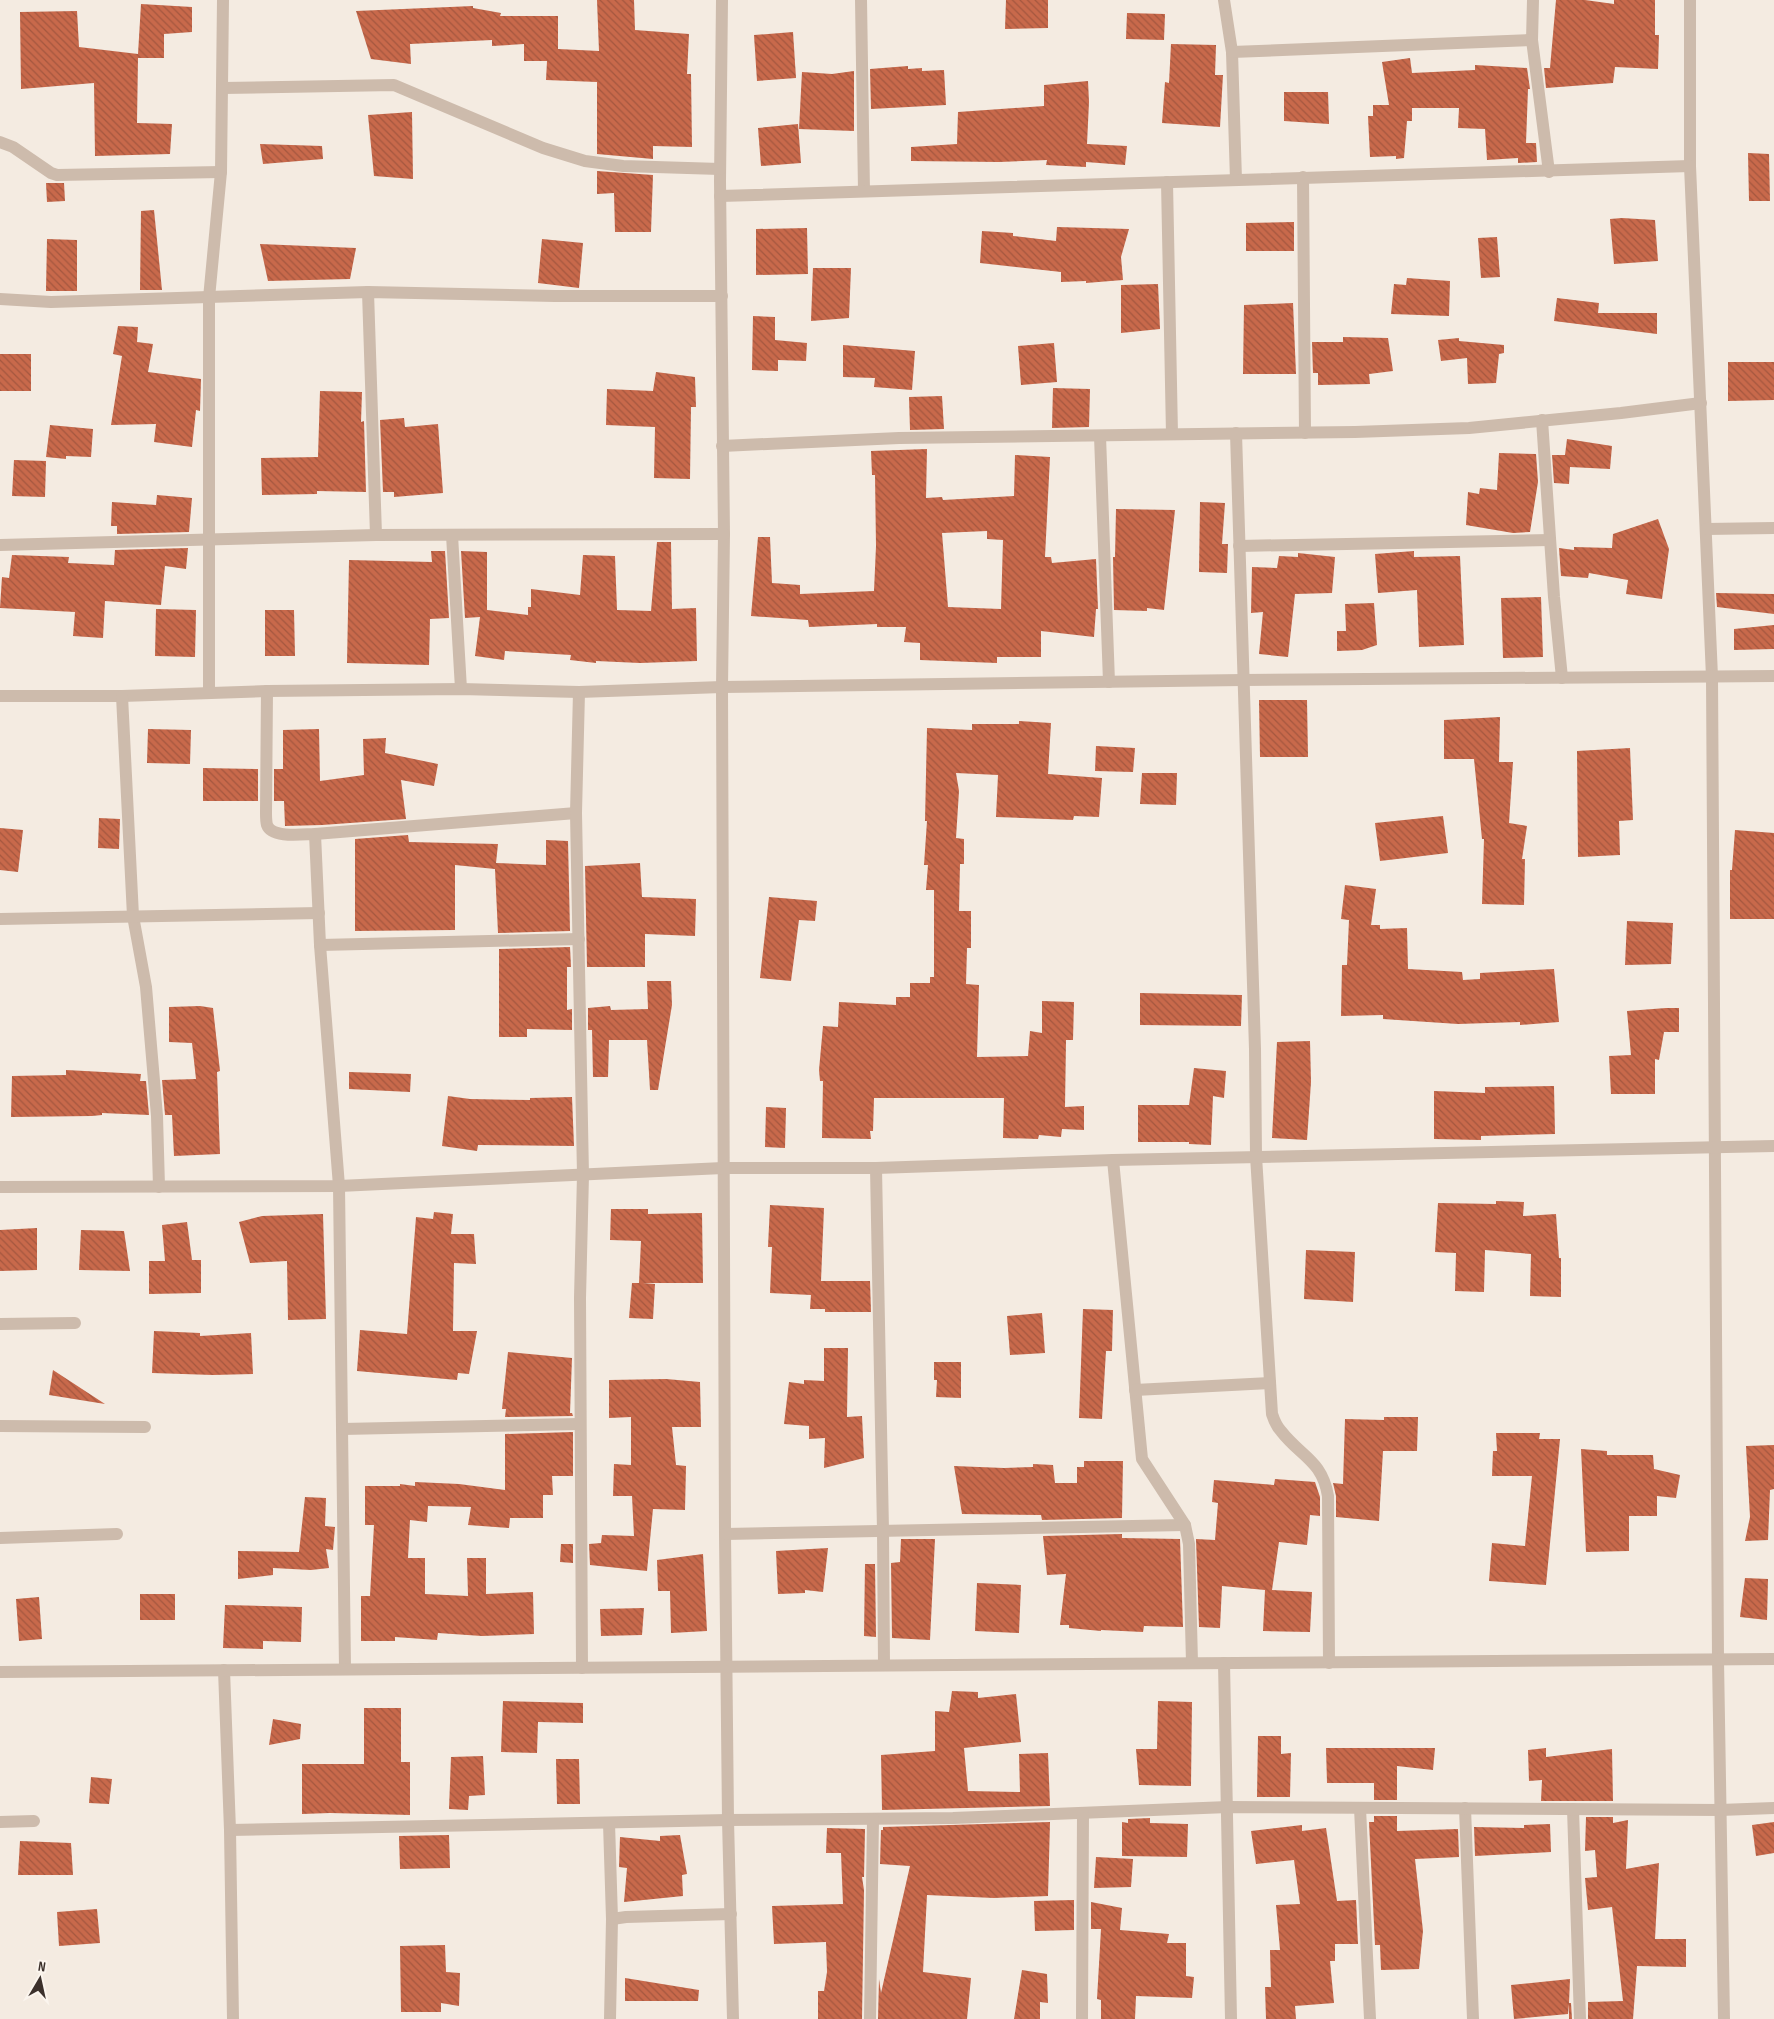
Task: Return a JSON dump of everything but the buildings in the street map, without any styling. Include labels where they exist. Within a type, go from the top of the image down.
[{"type":"street","points":[[209,693],[210,298],[222,172],[223,0]]},
{"type":"street","points":[[722,0],[720,196],[724,534],[722,687],[725,1534],[728,1820],[734,2019]]},
{"type":"street","points":[[861,0],[864,191]]},
{"type":"street","points":[[1224,0],[1232,52],[1236,180]]},
{"type":"street","points":[[1533,0],[1532,40],[1549,172]]},
{"type":"street","points":[[1690,0],[1690,166],[1712,677],[1718,1660],[1724,2019]]},
{"type":"street","points":[[1232,52],[1532,40]]},
{"type":"street","points":[[223,88],[394,85],[519,139],[586,161],[623,166],[720,169]]},
{"type":"street","points":[[0,142],[13,147],[51,173],[57,175],[222,172]]},
{"type":"street","points":[[720,196],[1303,177],[1549,172],[1690,166]]},
{"type":"street","points":[[1303,177],[1305,433]]},
{"type":"street","points":[[1167,182],[1172,434]]},
{"type":"street","points":[[0,299],[51,302],[368,292],[555,296],[722,296]]},
{"type":"street","points":[[368,292],[376,535]]},
{"type":"street","points":[[722,446],[899,438],[1305,433],[1470,428],[1701,403]]},
{"type":"street","points":[[1542,420],[1562,678]]},
{"type":"street","points":[[1236,433],[1256,1049],[1256,1156],[1272,1414],[1280,1431],[1320,1471],[1326,1483],[1328,1496],[1329,1662]]},
{"type":"street","points":[[1100,436],[1108,682]]},
{"type":"street","points":[[1706,529],[1774,528]]},
{"type":"street","points":[[452,534],[461,690]]},
{"type":"street","points":[[0,545],[376,535],[724,534]]},
{"type":"street","points":[[1239,546],[1550,540]]},
{"type":"street","points":[[0,696],[122,696],[267,691],[461,690],[579,692],[722,687],[1243,680],[1774,676]]},
{"type":"street","points":[[267,691],[267,826],[272,832],[281,834],[316,834],[576,813]]},
{"type":"street","points":[[579,692],[576,813],[582,1175],[580,1298],[582,1668]]},
{"type":"street","points":[[122,696],[133,916],[146,987],[160,1187]]},
{"type":"street","points":[[316,834],[320,945],[339,1186],[345,1669]]},
{"type":"street","points":[[0,919],[319,913]]},
{"type":"street","points":[[320,945],[579,939]]},
{"type":"street","points":[[0,1187],[339,1186],[723,1168],[876,1168],[1256,1156],[1774,1146]]},
{"type":"street","points":[[1113,1160],[1142,1459],[1185,1525],[1189,1544],[1192,1663]]},
{"type":"street","points":[[876,1168],[884,1666]]},
{"type":"street","points":[[0,1324],[75,1323]]},
{"type":"street","points":[[1135,1390],[1270,1383]]},
{"type":"street","points":[[342,1428],[580,1424]]},
{"type":"street","points":[[0,1426],[145,1427]]},
{"type":"street","points":[[725,1534],[1185,1525]]},
{"type":"street","points":[[0,1538],[118,1534]]},
{"type":"street","points":[[0,1672],[1774,1659]]},
{"type":"street","points":[[1224,1663],[1231,2019]]},
{"type":"street","points":[[224,1670],[230,1830],[233,2019]]},
{"type":"street","points":[[230,1830],[728,1820],[953,1818],[1228,1807],[1720,1810],[1774,1808]]},
{"type":"street","points":[[1360,1808],[1370,2019]]},
{"type":"street","points":[[1465,1808],[1474,2019]]},
{"type":"street","points":[[1573,1809],[1580,2019]]},
{"type":"street","points":[[1082,1812],[1082,2019]]},
{"type":"street","points":[[870,2019],[873,1819]]},
{"type":"street","points":[[0,1822],[34,1821]]},
{"type":"street","points":[[609,1823],[612,1920],[610,2019]]},
{"type":"street","points":[[612,1920],[626,1917],[730,1914]]}]
